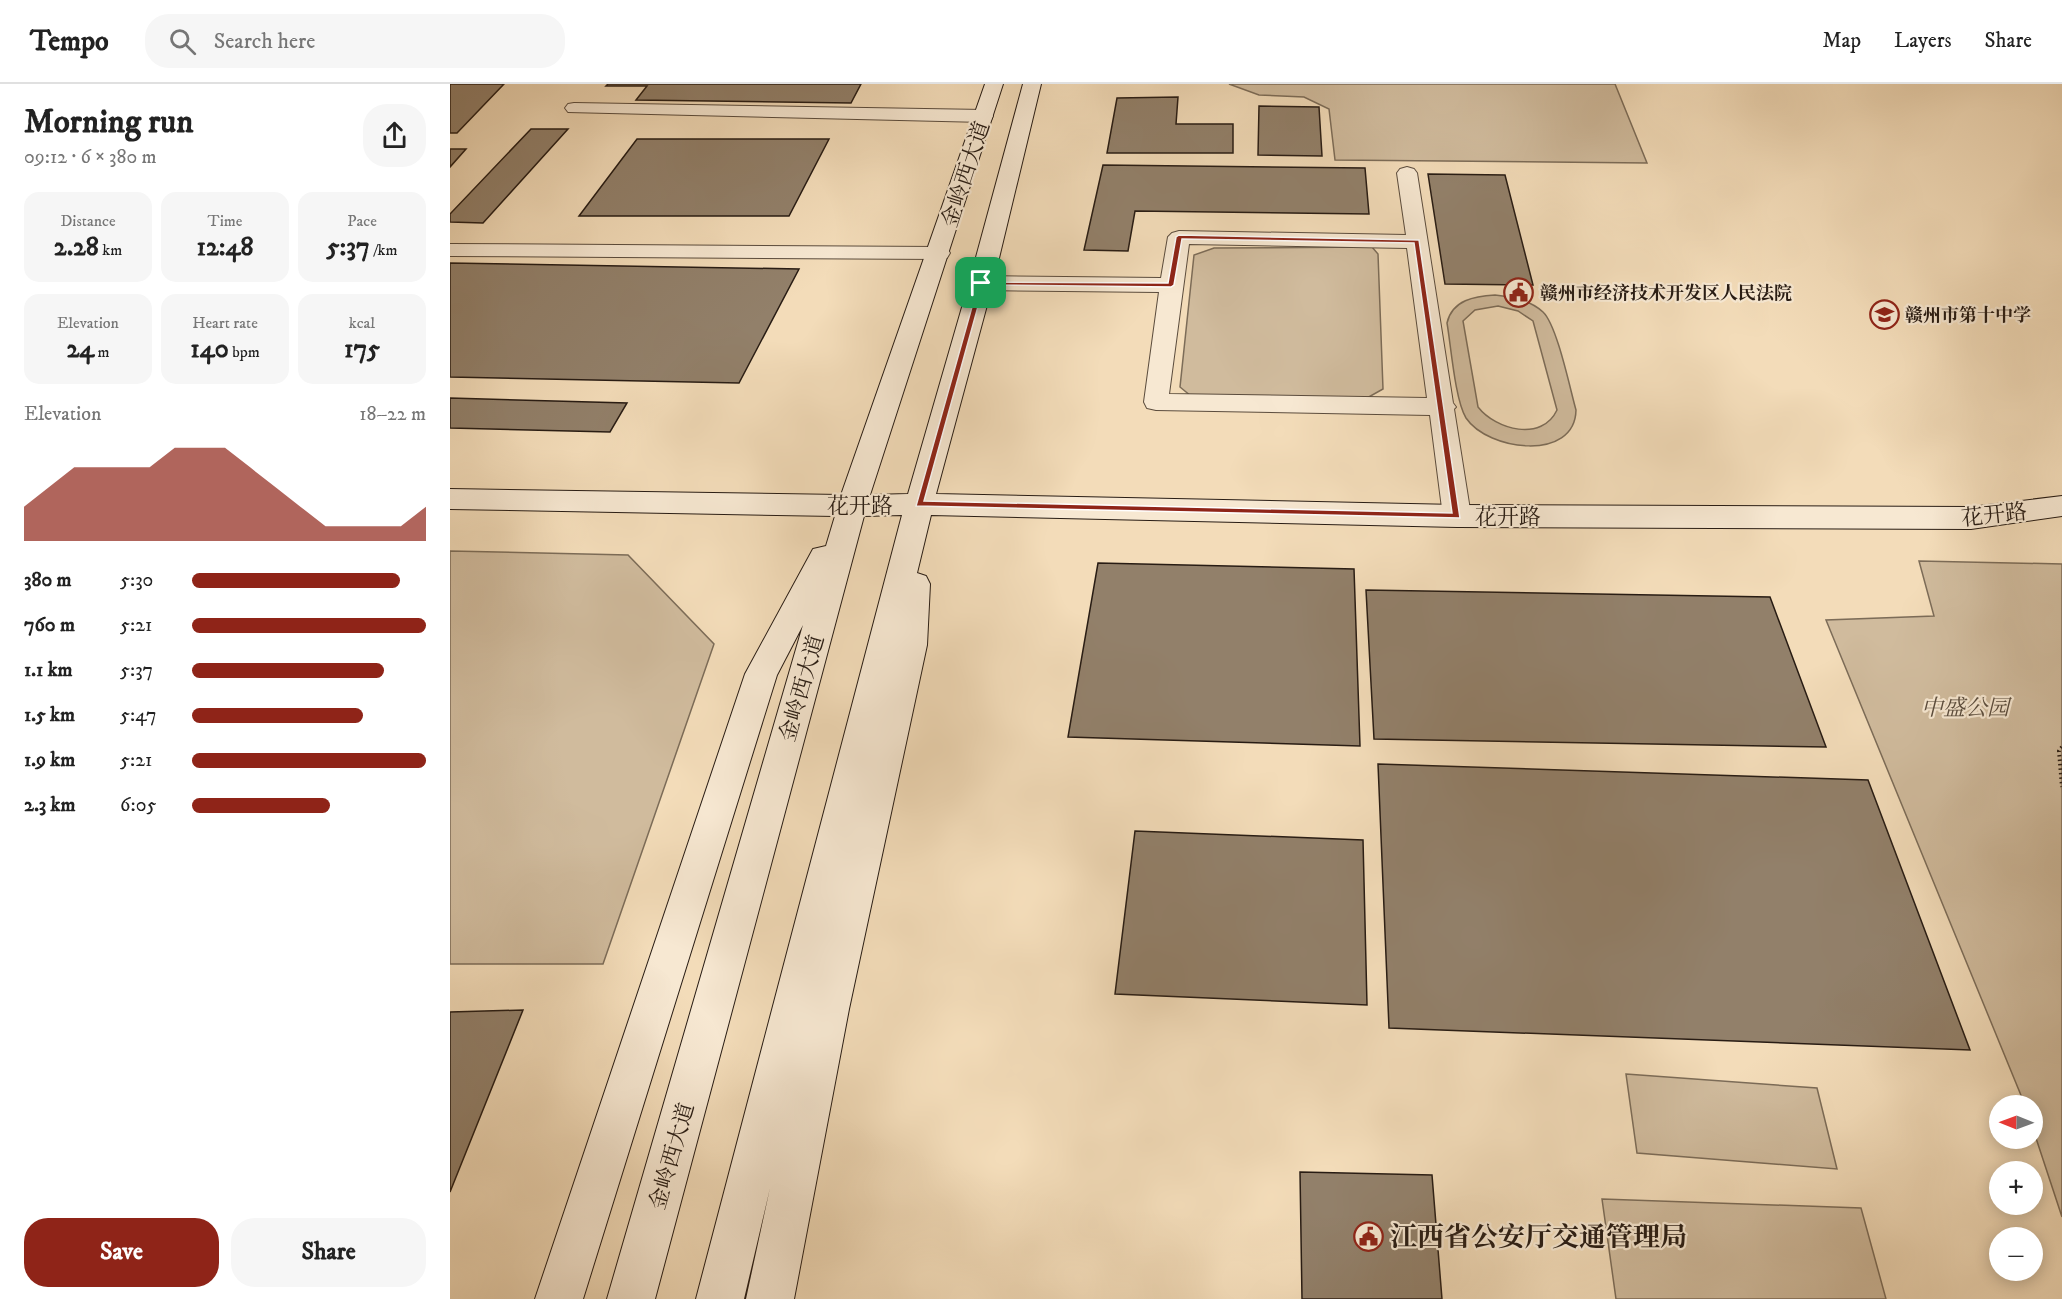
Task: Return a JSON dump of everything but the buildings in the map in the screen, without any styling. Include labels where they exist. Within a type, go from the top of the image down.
[{"type":"main road","name":"金岭西大道","points":[[631,1299],[852,506],[994,84]]},
{"type":"main road","name":"金岭西大道","points":[[720,1299],[919,504],[981,283],[1032,84]]},
{"type":"main road","name":"花开路","points":[[450,499],[852,506],[919,504],[1457,516],[1971,518],[2062,506]]},
{"type":"main road","points":[[770,1299],[830,1009],[911,645],[919,504]]},
{"type":"main road","points":[[559,1299],[761,674],[852,506]]},
{"type":"street","points":[[574,108],[984,116]]},
{"type":"street","points":[[1407,173],[1443,407],[1457,516]]},
{"type":"street","points":[[1417,242],[1179,237],[1156,402],[1443,407]]},
{"type":"street","points":[[450,249],[939,253]]},
{"type":"street","points":[[981,283],[1171,285]]},
{"type":"path","points":[[2062,747],[2059,751],[2062,787]]},
{"type":"green space","points":[[1229,84],[1615,84],[1647,163],[1335,160],[1329,109],[1304,97],[1259,95]]},
{"type":"green space","points":[[1372,247],[1378,254],[1383,389],[1367,398],[1191,396],[1180,387],[1194,255],[1214,248]]},
{"type":"green space","points":[[1495,295],[1527,302],[1543,312],[1548,319],[1558,343],[1576,410],[1572,427],[1561,438],[1547,444],[1529,446],[1510,444],[1492,438],[1477,429],[1466,418],[1456,386],[1447,323],[1459,304],[1472,298]],"holes":[[[1498,306],[1518,311],[1533,321],[1557,410],[1550,420],[1530,429],[1519,429],[1496,422],[1478,407],[1463,321],[1475,310]]]},
{"type":"green space","points":[[450,551],[628,555],[714,644],[603,964],[450,964]]},
{"type":"green space","name":"中盛公园","points":[[1919,561],[2062,564],[2062,1217],[2040,1149],[2043,1149],[2043,1095],[2021,1095],[1826,620],[1934,616]]},
{"type":"green space","points":[[1626,1074],[1817,1088],[1837,1169],[1637,1153]]},
{"type":"green space","points":[[1602,1199],[1861,1208],[1886,1299],[1616,1299]]},
{"type":"place","name":"赣州市经济技术开发区人民法院","points":[[1519,293]]},
{"type":"place","name":"赣州市第十中学","points":[[1884,315]]},
{"type":"place","name":"江西省公安厅交通管理局","points":[[1369,1237]]},
{"type":"route","points":[[1179,237],[1417,242],[1443,407],[1457,516],[919,504],[981,283],[1171,285],[1179,237]]}]
